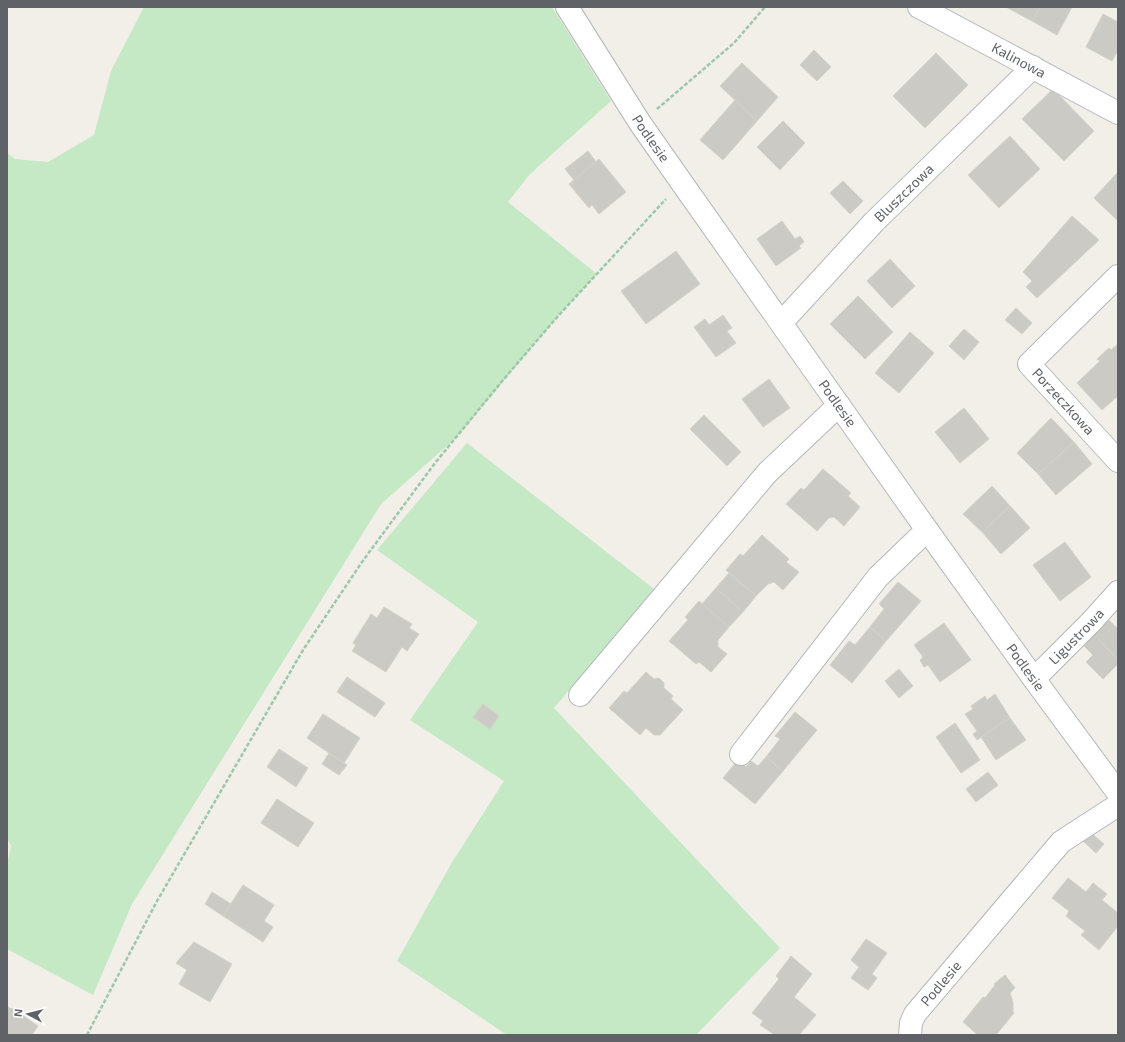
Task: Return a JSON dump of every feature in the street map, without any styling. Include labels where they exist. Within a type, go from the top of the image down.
[{"type":"street","name":"Podlesie","points":[[567,7],[640,123],[682,183],[927,530],[1034,679],[1118,792]]},
{"type":"street","name":"Kalinowa","points":[[919,7],[1118,113]]},
{"type":"street","name":"Bluszczowa","points":[[782,323],[874,222],[1032,68]]},
{"type":"street","name":"Porzeczkowa","points":[[1118,276],[1029,364],[1118,461]]},
{"type":"street","points":[[580,695],[767,473],[839,405]]},
{"type":"street","points":[[741,754],[878,577],[927,530]]},
{"type":"street","name":"Ligustrowa","points":[[1034,679],[1091,622],[1118,592]]},
{"type":"street","name":"Podlesie","points":[[910,1035],[915,1014],[1061,842],[1118,804]]},
{"type":"path","points":[[654,111],[734,43],[765,7]]},
{"type":"path","points":[[87,1035],[157,902],[303,650],[362,562],[435,463],[503,380],[559,315],[682,183]]},
{"type":"green space","points":[[144,7],[552,7],[611,101],[530,174],[508,202],[597,274],[559,315],[457,437],[381,504],[132,904],[93,995],[7,949],[7,866],[11,846],[7,838],[7,153],[15,159],[48,162],[94,135],[111,71]]},
{"type":"green space","points":[[467,443],[654,589],[554,708],[780,948],[696,1035],[507,1035],[397,961],[451,864],[504,781],[410,720],[478,622],[377,550]]},
{"type":"building","points":[[1006,7],[1040,7],[1032,21]]},
{"type":"building","points":[[1040,7],[1072,7],[1057,35],[1032,21]]},
{"type":"building","points":[[1103,14],[1118,22],[1118,50],[1112,61],[1086,47]]},
{"type":"building","points":[[814,50],[831,67],[817,81],[800,65]]},
{"type":"building","points":[[936,53],[968,85],[925,128],[893,96]]},
{"type":"building","points":[[742,63],[778,97],[757,121],[720,86]]},
{"type":"building","points":[[1053,89],[1094,131],[1064,161],[1022,119]]},
{"type":"building","points":[[735,100],[757,121],[723,160],[700,140]]},
{"type":"building","points":[[783,121],[805,143],[780,170],[757,147]]},
{"type":"building","points":[[1010,136],[1040,169],[999,208],[968,175]]},
{"type":"building","points":[[588,151],[596,162],[574,180],[565,169]]},
{"type":"building","points":[[599,159],[626,192],[599,214],[592,205],[589,208],[569,184]]},
{"type":"building","points":[[1118,172],[1118,221],[1094,198]]},
{"type":"building","points":[[843,181],[863,201],[850,214],[830,193]]},
{"type":"building","points":[[1072,216],[1099,240],[1037,298],[1026,287],[1032,281],[1023,272]]},
{"type":"building","points":[[782,221],[795,239],[800,236],[804,242],[799,246],[801,248],[776,266],[757,239]]},
{"type":"building","points":[[676,251],[700,284],[646,324],[621,291]]},
{"type":"building","points":[[890,259],[915,286],[892,308],[867,281]]},
{"type":"building","points":[[858,296],[893,332],[865,359],[830,324]]},
{"type":"building","points":[[1016,308],[1032,323],[1022,334],[1005,320]]},
{"type":"building","points":[[723,315],[732,328],[727,331],[736,343],[716,357],[694,327],[705,319],[709,325]]},
{"type":"building","points":[[964,329],[979,342],[964,360],[949,346]]},
{"type":"building","points":[[910,332],[934,353],[899,393],[875,373]]},
{"type":"building","points":[[1118,344],[1118,396],[1102,410],[1077,383],[1100,361],[1097,359],[1109,348],[1111,350]]},
{"type":"building","points":[[769,379],[790,408],[763,427],[742,399]]},
{"type":"building","points":[[964,408],[989,439],[960,463],[935,432]]},
{"type":"building","points":[[704,415],[741,452],[727,466],[690,429]]},
{"type":"building","points":[[1051,418],[1074,442],[1038,474],[1017,453]]},
{"type":"building","points":[[1074,442],[1092,464],[1056,495],[1038,474]]},
{"type":"building","points":[[823,469],[851,493],[848,496],[860,507],[844,526],[834,517],[829,518],[817,531],[786,504],[801,488],[804,490]]},
{"type":"building","points":[[992,486],[1010,506],[982,532],[963,514]]},
{"type":"building","points":[[1010,506],[1030,528],[1001,554],[982,532]]},
{"type":"building","points":[[762,535],[789,559],[786,562],[799,572],[783,590],[774,582],[768,584],[756,596],[726,570],[740,554],[743,556]]},
{"type":"building","points":[[1065,542],[1091,577],[1060,601],[1033,565]]},
{"type":"building","points":[[729,573],[756,596],[743,612],[716,588]]},
{"type":"building","points":[[898,582],[921,601],[886,641],[870,627],[884,609],[879,604]]},
{"type":"building","points":[[716,588],[743,612],[729,627],[702,604]]},
{"type":"building","points":[[699,601],[729,627],[718,640],[718,647],[727,654],[711,672],[699,662],[696,664],[669,641],[688,620],[685,617]]},
{"type":"building","points":[[384,607],[412,624],[409,628],[419,634],[407,651],[402,647],[386,672],[352,651],[356,645],[353,643],[371,614],[377,618]]},
{"type":"building","points":[[1109,620],[1118,629],[1118,660],[1094,635]]},
{"type":"building","points":[[944,623],[971,660],[940,682],[928,665],[924,667],[920,660],[923,657],[914,645]]},
{"type":"building","points":[[870,627],[886,641],[852,683],[830,665],[849,641],[855,645]]},
{"type":"building","points":[[1094,635],[1118,660],[1118,664],[1103,679],[1086,662],[1093,655],[1084,646]]},
{"type":"building","points":[[899,669],[913,686],[899,698],[885,681]]},
{"type":"building","points":[[646,672],[654,679],[659,678],[664,683],[664,688],[673,696],[671,699],[683,710],[660,735],[654,735],[646,728],[640,735],[609,708],[624,691],[627,693]]},
{"type":"building","points":[[347,677],[385,703],[375,717],[337,692]]},
{"type":"building","points":[[995,694],[1010,718],[977,740],[973,734],[977,731],[965,714],[973,709],[971,706],[985,696],[987,700]]},
{"type":"building","points":[[483,704],[499,716],[490,729],[473,717]]},
{"type":"building","points":[[795,712],[817,730],[783,771],[766,757],[780,739],[775,736]]},
{"type":"building","points":[[323,714],[360,738],[344,763],[307,738]]},
{"type":"building","points":[[1010,718],[1026,740],[996,760],[981,737]]},
{"type":"building","points":[[955,723],[980,760],[961,773],[936,737]]},
{"type":"building","points":[[279,749],[308,768],[296,787],[267,767]]},
{"type":"building","points":[[329,753],[347,765],[339,775],[322,764]]},
{"type":"building","points":[[766,757],[783,771],[755,804],[723,778],[738,760],[746,767],[751,761],[758,766]]},
{"type":"building","points":[[988,772],[998,785],[976,802],[966,789]]},
{"type":"building","points":[[277,799],[314,823],[298,847],[261,823]]},
{"type":"building","points":[[1090,832],[1104,844],[1096,853],[1083,841]]},
{"type":"building","points":[[1068,878],[1086,892],[1093,883],[1107,894],[1102,900],[1118,913],[1118,926],[1099,950],[1081,935],[1085,931],[1066,916],[1069,911],[1052,898]]},
{"type":"building","points":[[243,885],[274,905],[264,921],[273,927],[263,942],[223,916]]},
{"type":"building","points":[[212,892],[231,904],[223,916],[205,904]]},
{"type":"building","points":[[866,939],[887,953],[872,974],[877,978],[868,990],[851,978],[859,967],[851,960]]},
{"type":"building","points":[[194,942],[232,964],[210,1002],[179,984],[187,970],[176,963]]},
{"type":"building","points":[[791,956],[812,974],[794,997],[816,1015],[799,1035],[775,1035],[760,1025],[763,1021],[752,1013],[779,979],[776,976]]},
{"type":"building","points":[[1005,975],[1015,988],[1010,993],[1014,1013],[996,1035],[978,1035],[963,1022],[983,997],[985,998],[995,985],[994,984]]},
{"type":"building","points":[[7,1006],[38,1026],[32,1035],[7,1035]]}]
